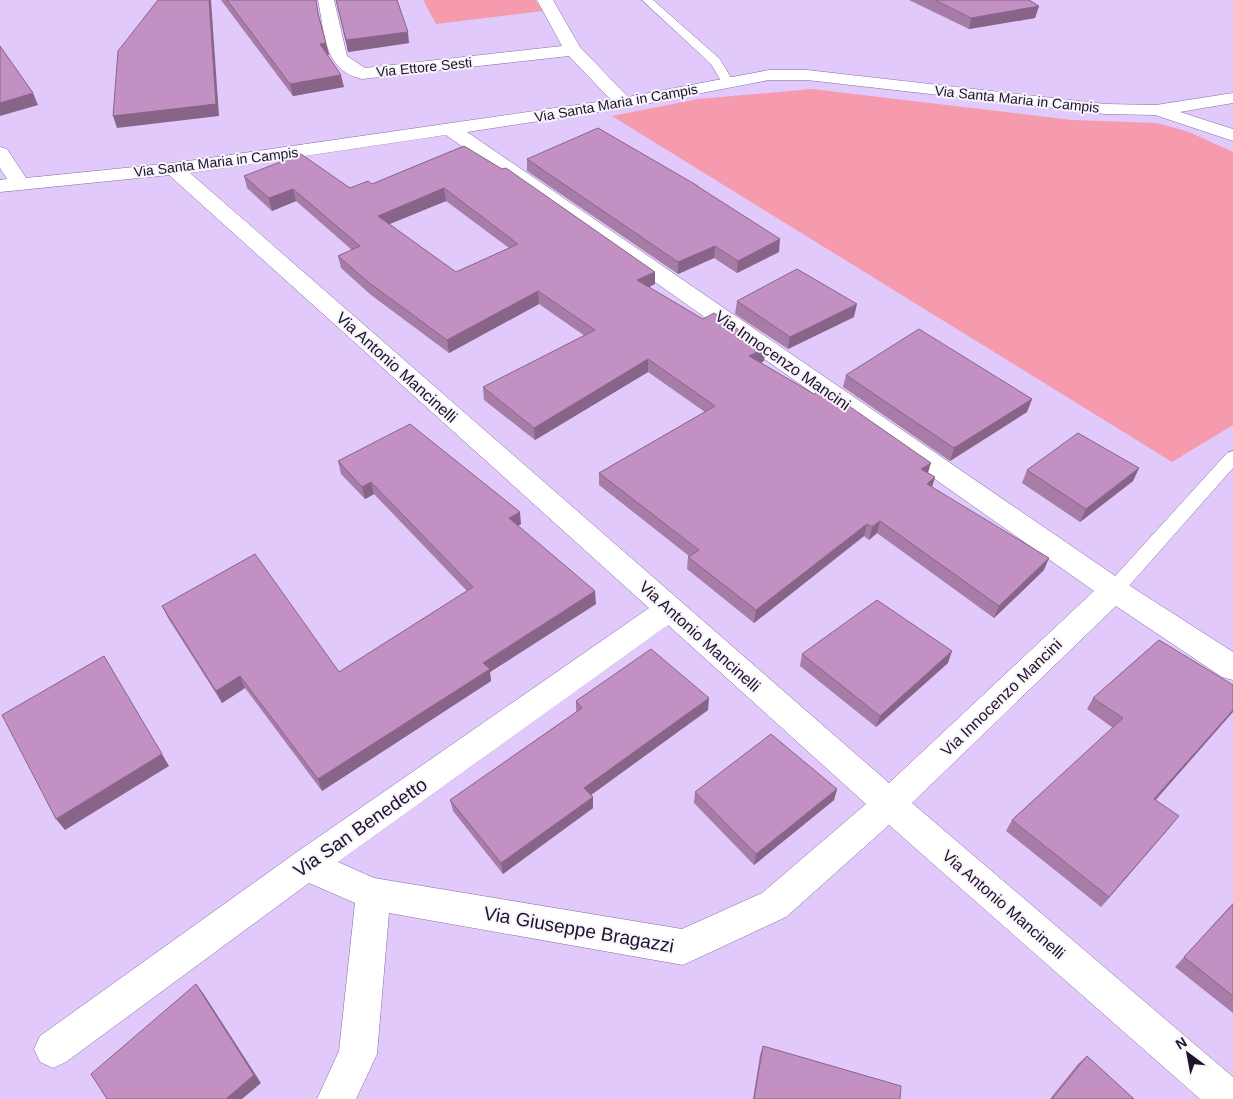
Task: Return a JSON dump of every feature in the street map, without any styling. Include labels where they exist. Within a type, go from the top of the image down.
[{"type":"street","name":"Via Ettore Sesti","points":[[326,0],[340,58],[350,68],[362,74],[573,50]]},
{"type":"street","points":[[545,0],[573,50],[624,103]]},
{"type":"street","name":"Via Santa Maria in Campis","points":[[0,186],[174,169],[452,130],[624,103],[769,75],[807,75],[1105,109],[1156,110],[1233,98]]},
{"type":"street","points":[[1194,105],[1233,130]]},
{"type":"street","points":[[1156,110],[1233,136]]},
{"type":"street","name":"Via Innocenzo Mancini","points":[[452,130],[1114,590],[1233,668]]},
{"type":"street","points":[[0,153],[20,184]]},
{"type":"street","name":"Via Antonio Mancinelli","points":[[174,169],[889,804],[1229,1099]]},
{"type":"street","name":"Via Innocenzo Mancini","points":[[889,804],[1114,590]]},
{"type":"street","name":"Via San Benedetto","points":[[54,1049],[306,865],[669,608]]},
{"type":"street","name":"Via Giuseppe Bragazzi","points":[[306,865],[373,894],[683,947],[774,905],[889,804]]},
{"type":"street","points":[[336,1099],[358,1054],[373,894]]},
{"type":"lane","points":[[647,0],[716,62],[728,83]]},
{"type":"lane","points":[[1114,590],[1233,457]]},
{"type":"shaded area","points":[[423,0],[535,0],[543,11],[436,24]]},
{"type":"shaded area","points":[[812,89],[1072,120],[1157,123],[1189,132],[1233,152],[1233,425],[1172,462],[612,116],[698,99]]},
{"type":"building","points":[[158,0],[209,0],[216,104],[113,116],[118,51]]},
{"type":"building","points":[[227,0],[316,0],[326,43],[320,44],[341,75],[290,84]]},
{"type":"building","points":[[336,0],[397,0],[408,32],[346,40]]},
{"type":"building","points":[[935,0],[1029,0],[1039,6],[971,18]]},
{"type":"building","points":[[0,46],[33,93],[0,103]]},
{"type":"building","points":[[598,128],[698,186],[780,239],[738,261],[715,246],[678,262],[527,159]]},
{"type":"building","points":[[464,146],[502,169],[506,168],[655,272],[637,280],[703,319],[714,313],[766,348],[749,356],[814,394],[823,388],[931,463],[921,469],[935,477],[927,484],[1049,558],[999,606],[880,521],[872,527],[867,524],[756,610],[688,557],[699,550],[599,473],[715,406],[648,359],[534,428],[483,387],[595,330],[538,291],[447,340],[368,282],[338,256],[360,246],[293,189],[269,198],[244,176],[301,154],[350,188],[368,181],[372,184]],"holes":[[[444,188],[518,244],[456,272],[378,216]]]},
{"type":"building","points":[[797,269],[857,304],[790,337],[737,301]]},
{"type":"building","points":[[919,329],[1032,399],[954,448],[846,375]]},
{"type":"building","points":[[410,424],[520,512],[509,518],[595,591],[483,663],[490,669],[318,779],[240,676],[216,691],[162,606],[255,554],[339,672],[473,587],[371,482],[362,487],[338,461]]},
{"type":"building","points":[[1078,433],[1139,468],[1086,509],[1027,470]]},
{"type":"building","points":[[877,600],[952,651],[880,716],[802,654]]},
{"type":"building","points":[[1159,640],[1233,685],[1233,710],[1154,799],[1179,816],[1109,897],[1012,820],[1123,718],[1093,698]]},
{"type":"building","points":[[651,649],[709,698],[584,788],[593,797],[501,863],[450,800],[582,708],[576,701]]},
{"type":"building","points":[[104,656],[162,754],[56,819],[2,715]]},
{"type":"building","points":[[771,734],[837,789],[756,854],[695,792]]},
{"type":"building","points":[[1233,904],[1233,996],[1184,957]]},
{"type":"building","points":[[196,984],[254,1075],[226,1099],[107,1099],[91,1074]]},
{"type":"building","points":[[763,1046],[901,1086],[900,1099],[754,1099]]},
{"type":"building","points":[[1087,1056],[1134,1099],[1052,1099]]}]
